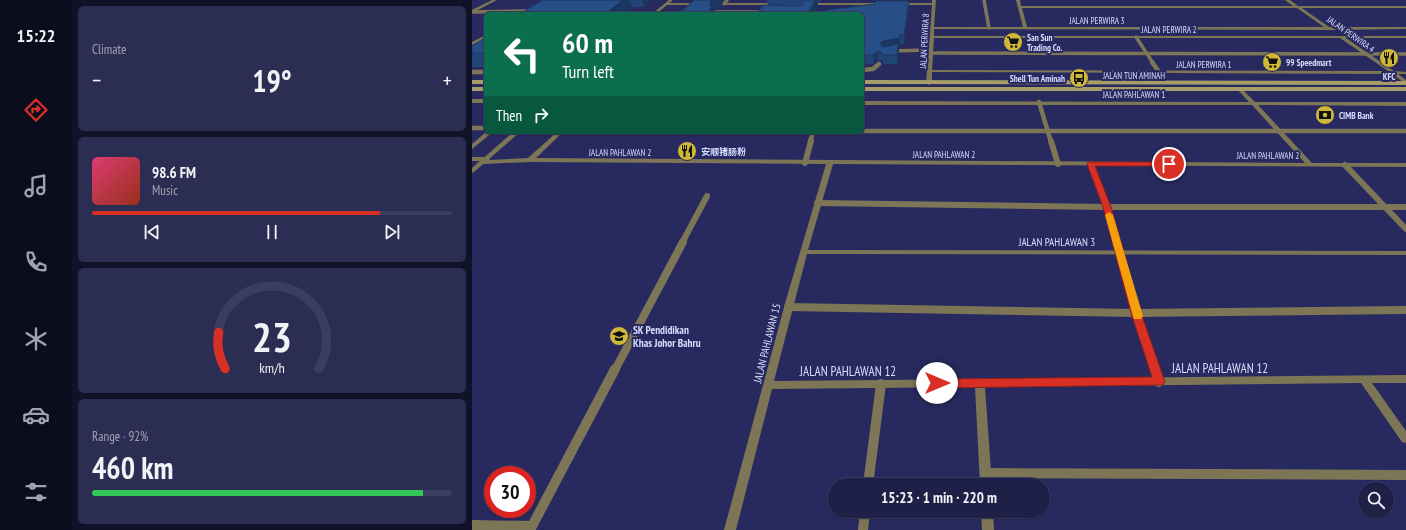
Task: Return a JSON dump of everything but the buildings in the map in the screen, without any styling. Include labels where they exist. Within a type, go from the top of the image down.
[{"type":"main road","points":[[472,82],[484,82]]},
{"type":"main road","name":"JALAN TUN AMINAH","points":[[864,82],[1406,82]]},
{"type":"main road","points":[[472,89],[484,89]]},
{"type":"main road","name":"JALAN TUN AMINAH","points":[[864,89],[1406,90]]},
{"type":"street","points":[[472,12],[495,0]]},
{"type":"street","points":[[656,12],[670,0]]},
{"type":"street","points":[[1018,0],[1025,28]]},
{"type":"street","name":"JALAN PERWIRA 4","points":[[1287,0],[1406,82]]},
{"type":"street","points":[[800,4],[889,2]]},
{"type":"street","points":[[896,4],[934,2]]},
{"type":"street","name":"JALAN PERWIRA 8","points":[[929,83],[934,2]]},
{"type":"street","points":[[666,4],[702,4]]},
{"type":"street","points":[[710,4],[784,4]]},
{"type":"street","points":[[1020,7],[1406,7]]},
{"type":"street","points":[[526,12],[529,10]]},
{"type":"street","name":"JALAN PERWIRA 3","points":[[932,28],[1406,28]]},
{"type":"street","points":[[472,45],[484,37]]},
{"type":"street","name":"JALAN PERWIRA 2","points":[[932,37],[1406,37]]},
{"type":"street","name":"JALAN PERWIRA 1","points":[[930,71],[1406,73]]},
{"type":"street","points":[[1240,89],[1310,164]]},
{"type":"street","points":[[472,101],[484,101]]},
{"type":"street","name":"JALAN PAHLAWAN 1","points":[[864,102],[1406,104]]},
{"type":"street","points":[[472,147],[488,134]]},
{"type":"street","points":[[472,171],[515,134]]},
{"type":"street","points":[[530,160],[558,134]]},
{"type":"street","name":"JALAN PAHLAWAN 2","points":[[472,159],[805,163],[1406,165]]},
{"type":"street","name":"JALAN PAHLAWAN 15","points":[[730,530],[788,307],[830,162]]},
{"type":"street","name":"JALAN PAHLAWAN 3","points":[[804,252],[1406,253]]},
{"type":"street","name":"JALAN PAHLAWAN 12","points":[[769,384],[1406,379]]},
{"type":"street","points":[[1364,380],[1406,439]]},
{"type":"street","points":[[980,383],[985,478]]},
{"type":"street","points":[[987,518],[988,530]]},
{"type":"lane","points":[[724,4],[727,0]]},
{"type":"lane","points":[[984,0],[989,28]]},
{"type":"lane","points":[[763,12],[769,4]]},
{"type":"lane","points":[[472,12],[529,10]]},
{"type":"lane","points":[[716,12],[771,12]]},
{"type":"lane","points":[[1136,37],[1159,72]]},
{"type":"lane","points":[[472,45],[479,46]]},
{"type":"lane","points":[[884,53],[897,50],[1406,54]]},
{"type":"lane","points":[[864,70],[873,69],[879,64]]},
{"type":"lane","points":[[472,72],[484,72]]},
{"type":"lane","points":[[1040,102],[1058,164]]},
{"type":"lane","points":[[472,128],[484,128]]},
{"type":"lane","points":[[864,131],[1406,131]]},
{"type":"lane","points":[[805,163],[812,134]]},
{"type":"lane","points":[[1091,164],[1107,207],[1136,313],[1159,382]]},
{"type":"lane","points":[[1344,165],[1406,228]]},
{"type":"lane","points":[[472,525],[531,528],[706,196]]},
{"type":"lane","points":[[817,203],[1107,207],[1406,206]]},
{"type":"lane","points":[[788,307],[1136,313],[1406,310]]},
{"type":"lane","points":[[869,478],[881,384]]},
{"type":"lane","points":[[985,473],[1406,475]]},
{"type":"lane","points":[[863,530],[864,518]]},
{"type":"slow traffic","points":[[1109,215],[1138,316]]},
{"type":"place","name":"San Sun Trading Co.","points":[[1013,42]]},
{"type":"place","name":"KFC","points":[[1389,58]]},
{"type":"place","name":"99 Speedmart","points":[[1272,62]]},
{"type":"place","name":"Shell Tun Aminah","points":[[1079,78]]},
{"type":"place","name":"CIMB Bank","points":[[1325,115]]},
{"type":"place","name":"安顺猪肠粉","points":[[687,151]]},
{"type":"place","name":"SK Pendidikan Khas Johor Bahru","points":[[619,336]]},
{"type":"route","points":[[937,383],[1159,382],[1136,313],[1107,207],[1091,164],[1169,164]]}]
